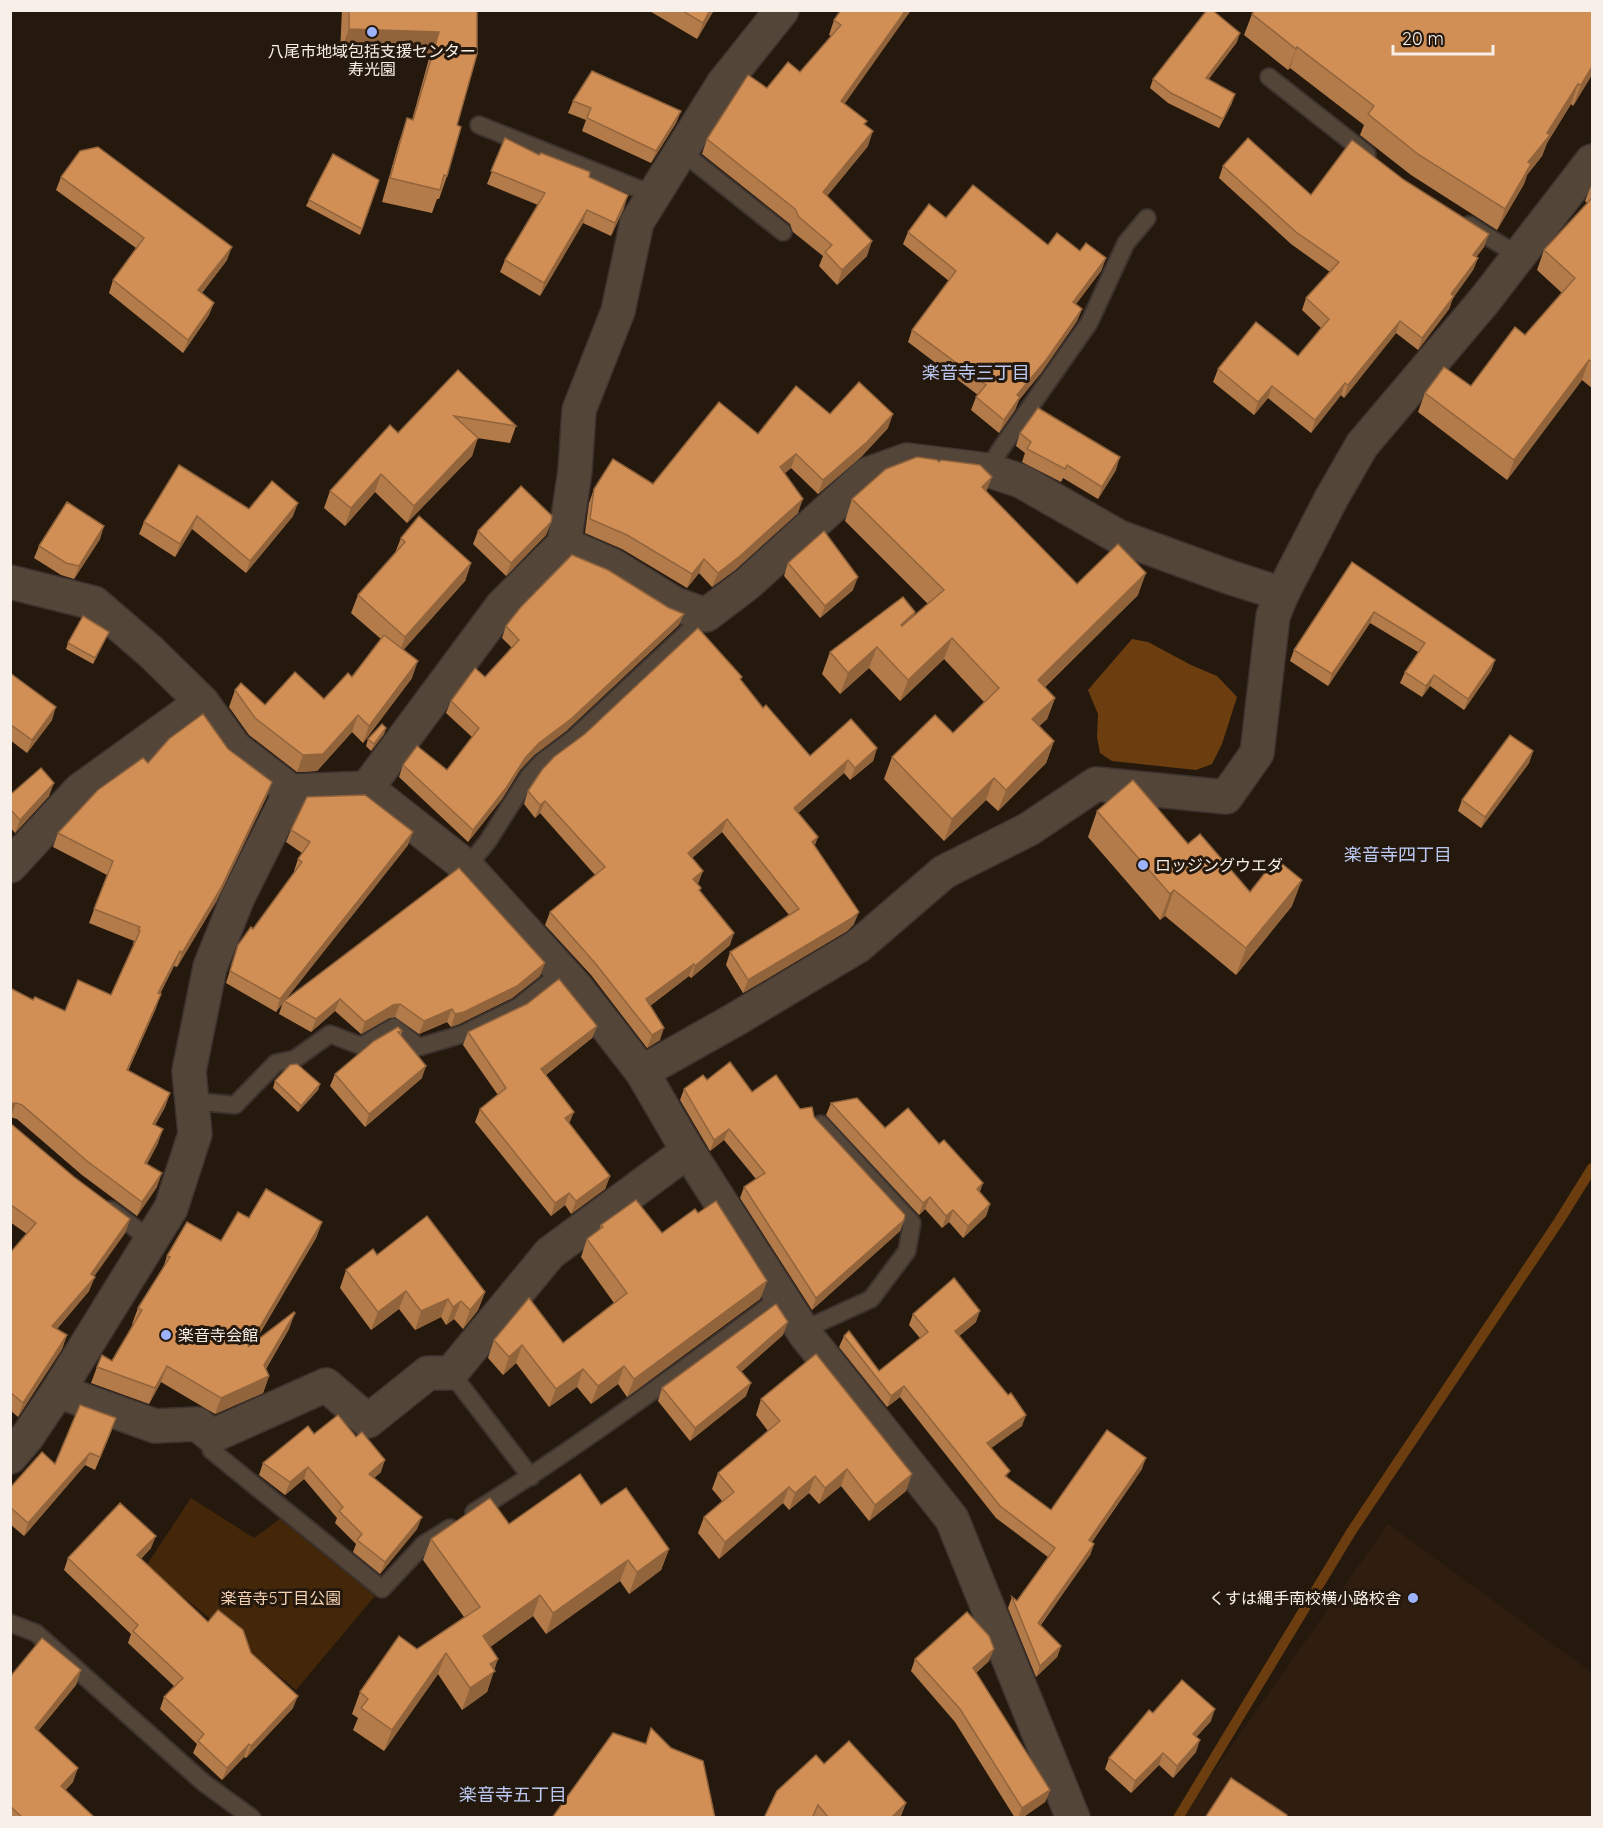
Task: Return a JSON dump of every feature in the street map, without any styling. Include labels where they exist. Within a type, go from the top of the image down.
[{"type":"street","points":[[367,788],[502,606],[564,544],[575,471],[579,410],[618,311],[637,222],[723,84],[782,10]]},
{"type":"street","points":[[642,1072],[858,946],[944,872],[1029,829],[1096,784],[1226,797],[1257,753],[1273,616],[1282,594],[1362,445],[1484,301],[1593,161]]},
{"type":"street","points":[[564,544],[612,565],[675,604],[706,615],[747,584],[868,474],[907,460],[988,470],[1022,482],[1119,537],[1282,594]]},
{"type":"street","points":[[10,582],[94,603],[151,652],[202,702],[235,748],[291,791],[367,788],[466,867],[562,972],[642,1072],[688,1151],[803,1330],[952,1519],[1073,1818]]},
{"type":"street","points":[[12,860],[80,790],[202,702]]},
{"type":"street","points":[[10,1457],[27,1437],[58,1390],[171,1208],[195,1134],[189,1071],[210,967],[238,897],[291,791]]},
{"type":"street","points":[[58,1390],[155,1426],[197,1424],[212,1436],[326,1384],[368,1421],[428,1373],[451,1373],[550,1253],[688,1151]]},
{"type":"lane","points":[[1269,77],[1378,162]]},
{"type":"lane","points":[[479,125],[654,195]]},
{"type":"lane","points":[[681,151],[783,232]]},
{"type":"lane","points":[[1452,214],[1519,256]]},
{"type":"lane","points":[[988,470],[1089,324],[1126,243],[1148,218]]},
{"type":"lane","points":[[466,867],[488,841],[529,776],[542,762],[580,732],[706,615]]},
{"type":"lane","points":[[192,1101],[235,1106],[276,1063],[295,1059],[330,1034],[361,1046],[394,1027],[419,1047],[463,1034],[518,1007],[562,972]]},
{"type":"lane","points":[[803,1330],[871,1299],[907,1251],[912,1223],[818,1121]]},
{"type":"lane","points":[[94,1197],[151,1240]]},
{"type":"lane","points":[[212,1436],[210,1450],[382,1589],[424,1544],[531,1477],[683,1370],[781,1297]]},
{"type":"lane","points":[[451,1373],[531,1477]]},
{"type":"lane","points":[[10,1623],[36,1633],[204,1783],[252,1818]]},
{"type":"shaded area","points":[[1132,639],[1148,642],[1217,676],[1237,697],[1222,744],[1212,764],[1196,770],[1112,761],[1100,753],[1097,737],[1098,714],[1088,690]]},
{"type":"shaded area","name":"くすは縄手南校横小路校舎","points":[[1388,1524],[1592,1673],[1592,1817],[1181,1818]]},
{"type":"green space","name":"楽音寺5丁目公園","points":[[191,1498],[254,1538],[280,1519],[375,1596],[296,1690],[146,1566]]},
{"type":"building","points":[[349,10],[477,10],[477,54],[457,125],[461,127],[447,176],[444,175],[440,190],[390,178],[407,118],[413,120],[439,32],[349,29]]},
{"type":"building","points":[[681,10],[710,10],[703,23]]},
{"type":"building","points":[[841,10],[906,10],[841,101],[867,121],[864,124],[873,131],[823,192],[872,241],[842,270],[825,252],[832,245],[799,217],[795,209],[707,139],[748,75],[767,88],[788,62],[800,72],[841,25],[834,20]]},
{"type":"building","points":[[1207,10],[1212,10],[1240,33],[1206,78],[1235,94],[1223,119],[1171,93],[1153,79]]},
{"type":"building","points":[[1255,10],[1593,10],[1593,65],[1547,133],[1550,135],[1528,162],[1531,164],[1505,209],[1419,155],[1368,114],[1374,106],[1252,14]]},
{"type":"building","points":[[592,71],[681,111],[656,151],[587,118],[591,108],[573,101]]},
{"type":"building","points":[[505,138],[539,155],[541,153],[590,172],[589,177],[628,195],[615,223],[587,210],[544,283],[505,260],[545,193],[491,171]]},
{"type":"building","points":[[1248,138],[1311,195],[1352,140],[1404,180],[1489,234],[1473,255],[1478,258],[1451,294],[1454,296],[1422,338],[1400,321],[1348,385],[1345,383],[1315,420],[1272,386],[1258,402],[1218,369],[1256,322],[1298,356],[1329,319],[1306,298],[1339,262],[1296,232],[1223,166]]},
{"type":"building","points":[[98,147],[232,247],[198,290],[214,303],[188,340],[113,280],[144,238],[61,177],[80,151]]},
{"type":"building","points":[[333,154],[379,180],[362,229],[309,200]]},
{"type":"building","points":[[973,185],[1048,245],[1057,233],[1080,251],[1086,243],[1106,258],[1073,302],[1082,309],[1046,360],[1017,395],[1020,397],[1004,420],[976,397],[986,385],[912,330],[956,271],[908,232],[929,204],[946,218]]},
{"type":"building","points":[[1593,197],[1593,363],[1589,360],[1514,460],[1425,393],[1444,367],[1471,386],[1515,327],[1525,335],[1575,278],[1544,250]]},
{"type":"building","points":[[458,370],[516,426],[454,416],[478,438],[414,506],[381,474],[351,508],[330,491],[390,425],[398,433]]},
{"type":"building","points":[[859,382],[893,414],[867,442],[823,480],[796,454],[780,467],[803,499],[718,573],[704,559],[692,574],[627,535],[590,519],[594,489],[613,459],[653,484],[719,402],[758,434],[796,386],[830,414]]},
{"type":"building","points":[[1038,408],[1120,457],[1102,487],[1067,465],[1065,469],[1027,449],[1031,442],[1020,433]]},
{"type":"building","points":[[917,457],[939,462],[941,460],[980,465],[992,477],[982,487],[1077,584],[1118,544],[1146,573],[1038,680],[1055,698],[1032,719],[1054,741],[1006,790],[994,778],[952,819],[892,757],[935,715],[953,733],[999,688],[952,638],[908,680],[877,647],[848,673],[830,652],[903,597],[915,612],[902,626],[944,590],[852,499],[886,469]]},
{"type":"building","points":[[179,465],[249,509],[272,481],[298,503],[250,561],[197,516],[180,544],[144,522]]},
{"type":"building","points":[[521,486],[552,516],[551,522],[511,563],[478,531]]},
{"type":"building","points":[[67,502],[104,526],[79,566],[66,563],[39,546]]},
{"type":"building","points":[[419,516],[471,563],[405,637],[358,595],[405,542],[401,538]]},
{"type":"building","points":[[824,531],[858,577],[825,606],[788,563]]},
{"type":"building","points":[[572,555],[608,570],[669,608],[684,614],[571,719],[539,743],[525,758],[506,788],[473,830],[403,765],[417,746],[447,770],[479,728],[451,701],[475,668],[485,677],[519,640],[506,626],[521,607]]},
{"type":"building","points":[[1352,562],[1495,660],[1468,699],[1434,675],[1426,686],[1405,672],[1425,643],[1374,612],[1332,674],[1294,650]]},
{"type":"building","points":[[83,616],[109,632],[95,658],[68,643]]},
{"type":"building","points":[[698,628],[742,677],[740,679],[763,708],[766,705],[810,756],[851,719],[877,748],[855,768],[848,760],[794,808],[818,837],[812,842],[859,912],[748,980],[730,952],[799,909],[727,819],[688,853],[703,871],[693,879],[701,888],[699,890],[734,933],[695,966],[694,964],[646,999],[664,1028],[652,1035],[595,963],[550,912],[605,867],[545,801],[540,805],[528,791],[554,757],[585,734]]},
{"type":"building","points":[[384,635],[418,661],[369,726],[358,715],[323,754],[303,755],[255,718],[235,690],[241,683],[265,705],[295,672],[324,699],[348,673],[352,677]]},
{"type":"building","points":[[10,673],[56,707],[32,740],[10,724]]},
{"type":"building","points":[[203,714],[228,749],[272,782],[221,888],[182,953],[180,951],[158,993],[161,994],[127,1070],[170,1093],[153,1124],[163,1129],[145,1163],[162,1173],[142,1202],[87,1161],[22,1105],[10,1104],[10,988],[33,1000],[35,997],[65,1011],[78,980],[111,995],[140,927],[94,909],[113,861],[58,833],[98,790],[143,758],[148,763],[169,739]]},
{"type":"building","points":[[382,724],[386,728],[374,744],[368,739]]},
{"type":"building","points":[[1510,735],[1533,751],[1485,817],[1462,800]]},
{"type":"building","points":[[41,768],[54,783],[20,820],[10,809],[10,795]]},
{"type":"building","points":[[1133,780],[1188,844],[1200,834],[1250,892],[1276,859],[1302,880],[1246,948],[1174,890],[1170,894],[1097,811]]},
{"type":"building","points":[[365,795],[413,832],[280,999],[230,971],[238,945],[251,927],[253,929],[302,862],[298,859],[310,842],[291,830],[307,797]]},
{"type":"building","points":[[459,868],[545,963],[517,986],[464,1012],[455,1014],[452,1009],[424,1021],[400,1004],[393,1005],[365,1022],[340,999],[316,1019],[284,1001]]},
{"type":"building","points":[[559,979],[597,1026],[541,1069],[574,1112],[565,1118],[610,1176],[576,1201],[569,1193],[555,1203],[480,1109],[506,1088],[468,1032],[527,1004]]},
{"type":"building","points":[[398,1027],[402,1031],[398,1032],[426,1066],[369,1114],[335,1074],[374,1041]]},
{"type":"building","points":[[730,1062],[752,1092],[776,1075],[800,1109],[812,1107],[814,1117],[905,1215],[904,1220],[816,1298],[744,1187],[765,1173],[729,1129],[714,1140],[684,1089],[703,1075],[707,1080]]},
{"type":"building","points":[[297,1064],[320,1084],[301,1106],[275,1081],[290,1065]]},
{"type":"building","points":[[857,1098],[885,1128],[908,1108],[939,1144],[944,1140],[983,1183],[977,1189],[990,1204],[968,1226],[953,1210],[946,1216],[930,1197],[923,1203],[831,1103]]},
{"type":"building","points":[[10,1123],[74,1177],[130,1219],[91,1274],[95,1277],[52,1326],[67,1335],[23,1403],[10,1392],[10,1253],[36,1223],[10,1204]]},
{"type":"building","points":[[266,1189],[322,1222],[248,1347],[295,1313],[264,1365],[269,1376],[221,1398],[167,1366],[155,1388],[97,1367],[102,1355],[112,1361],[142,1310],[138,1308],[170,1257],[167,1256],[187,1222],[221,1241],[238,1212],[249,1218]]},
{"type":"building","points":[[636,1200],[662,1233],[695,1209],[698,1213],[716,1201],[767,1281],[634,1379],[624,1366],[598,1386],[583,1369],[556,1389],[522,1345],[509,1357],[494,1340],[529,1298],[563,1343],[627,1293],[587,1239],[603,1227],[601,1225]]},
{"type":"building","points":[[427,1216],[485,1292],[470,1310],[461,1301],[453,1307],[448,1299],[421,1311],[406,1291],[378,1312],[346,1270],[373,1249],[377,1255]]},
{"type":"building","points":[[954,1278],[980,1311],[955,1331],[1008,1395],[1011,1393],[1026,1415],[987,1443],[1010,1471],[1005,1476],[1051,1510],[1107,1430],[1146,1458],[1089,1540],[1094,1544],[1038,1623],[1061,1646],[1040,1666],[1012,1597],[1017,1601],[1055,1548],[1000,1506],[904,1386],[891,1396],[844,1336],[849,1331],[879,1371],[928,1332],[913,1314]]},
{"type":"building","points":[[776,1304],[788,1322],[737,1367],[751,1383],[695,1428],[662,1388]]},
{"type":"building","points":[[816,1354],[912,1474],[875,1505],[847,1469],[825,1488],[815,1476],[795,1493],[789,1487],[725,1542],[704,1517],[734,1492],[718,1473],[780,1421],[761,1399]]},
{"type":"building","points":[[80,1405],[116,1418],[100,1457],[90,1453],[28,1523],[10,1507],[10,1488],[42,1452],[55,1464]]},
{"type":"building","points":[[338,1415],[356,1437],[362,1432],[385,1460],[369,1474],[422,1517],[385,1562],[357,1540],[362,1534],[339,1511],[343,1507],[308,1467],[290,1482],[263,1463],[308,1426],[314,1434]]},
{"type":"building","points":[[580,1474],[601,1505],[626,1488],[669,1549],[637,1572],[628,1560],[553,1613],[540,1595],[483,1636],[498,1659],[490,1664],[495,1671],[470,1688],[446,1653],[392,1730],[361,1708],[368,1699],[360,1692],[399,1636],[417,1649],[480,1607],[431,1539],[490,1498],[509,1524]]},
{"type":"building","points":[[120,1503],[156,1536],[137,1555],[208,1622],[218,1610],[243,1630],[251,1653],[298,1696],[227,1768],[198,1741],[204,1734],[164,1697],[183,1678],[133,1631],[138,1625],[68,1558]]},
{"type":"building","points":[[967,1612],[989,1636],[994,1649],[973,1668],[1050,1790],[1022,1808],[960,1709],[915,1659]]},
{"type":"building","points":[[42,1638],[81,1670],[35,1728],[78,1768],[61,1786],[95,1818],[23,1818],[10,1806],[10,1677]]},
{"type":"building","points":[[1182,1680],[1215,1709],[1193,1734],[1200,1740],[1177,1766],[1163,1753],[1135,1781],[1109,1758],[1149,1710],[1153,1713]]},
{"type":"building","points":[[651,1728],[671,1748],[703,1761],[715,1818],[552,1818],[613,1733],[646,1744]]},
{"type":"building","points":[[849,1741],[906,1803],[891,1818],[829,1818],[818,1805],[812,1818],[764,1818],[777,1791],[816,1755],[824,1764]]},
{"type":"building","points":[[1231,1778],[1287,1815],[1286,1818],[1205,1818]]},
{"type":"waterway","points":[[1178,1818],[1351,1532],[1592,1168]]},
{"type":"place","name":"八尾市地域包括支援センター 寿光園","points":[[372,32]]},
{"type":"place","name":"ロッジングウエダ","points":[[1143,865]]},
{"type":"place","name":"楽音寺会館","points":[[166,1335]]},
{"type":"place","name":"くすは縄手南校横小路校舎","points":[[1413,1598]]},
{"type":"district","name":"楽音寺三丁目","points":[[976,372]]},
{"type":"district","name":"楽音寺四丁目","points":[[1398,854]]},
{"type":"district","name":"楽音寺五丁目","points":[[513,1794]]}]
